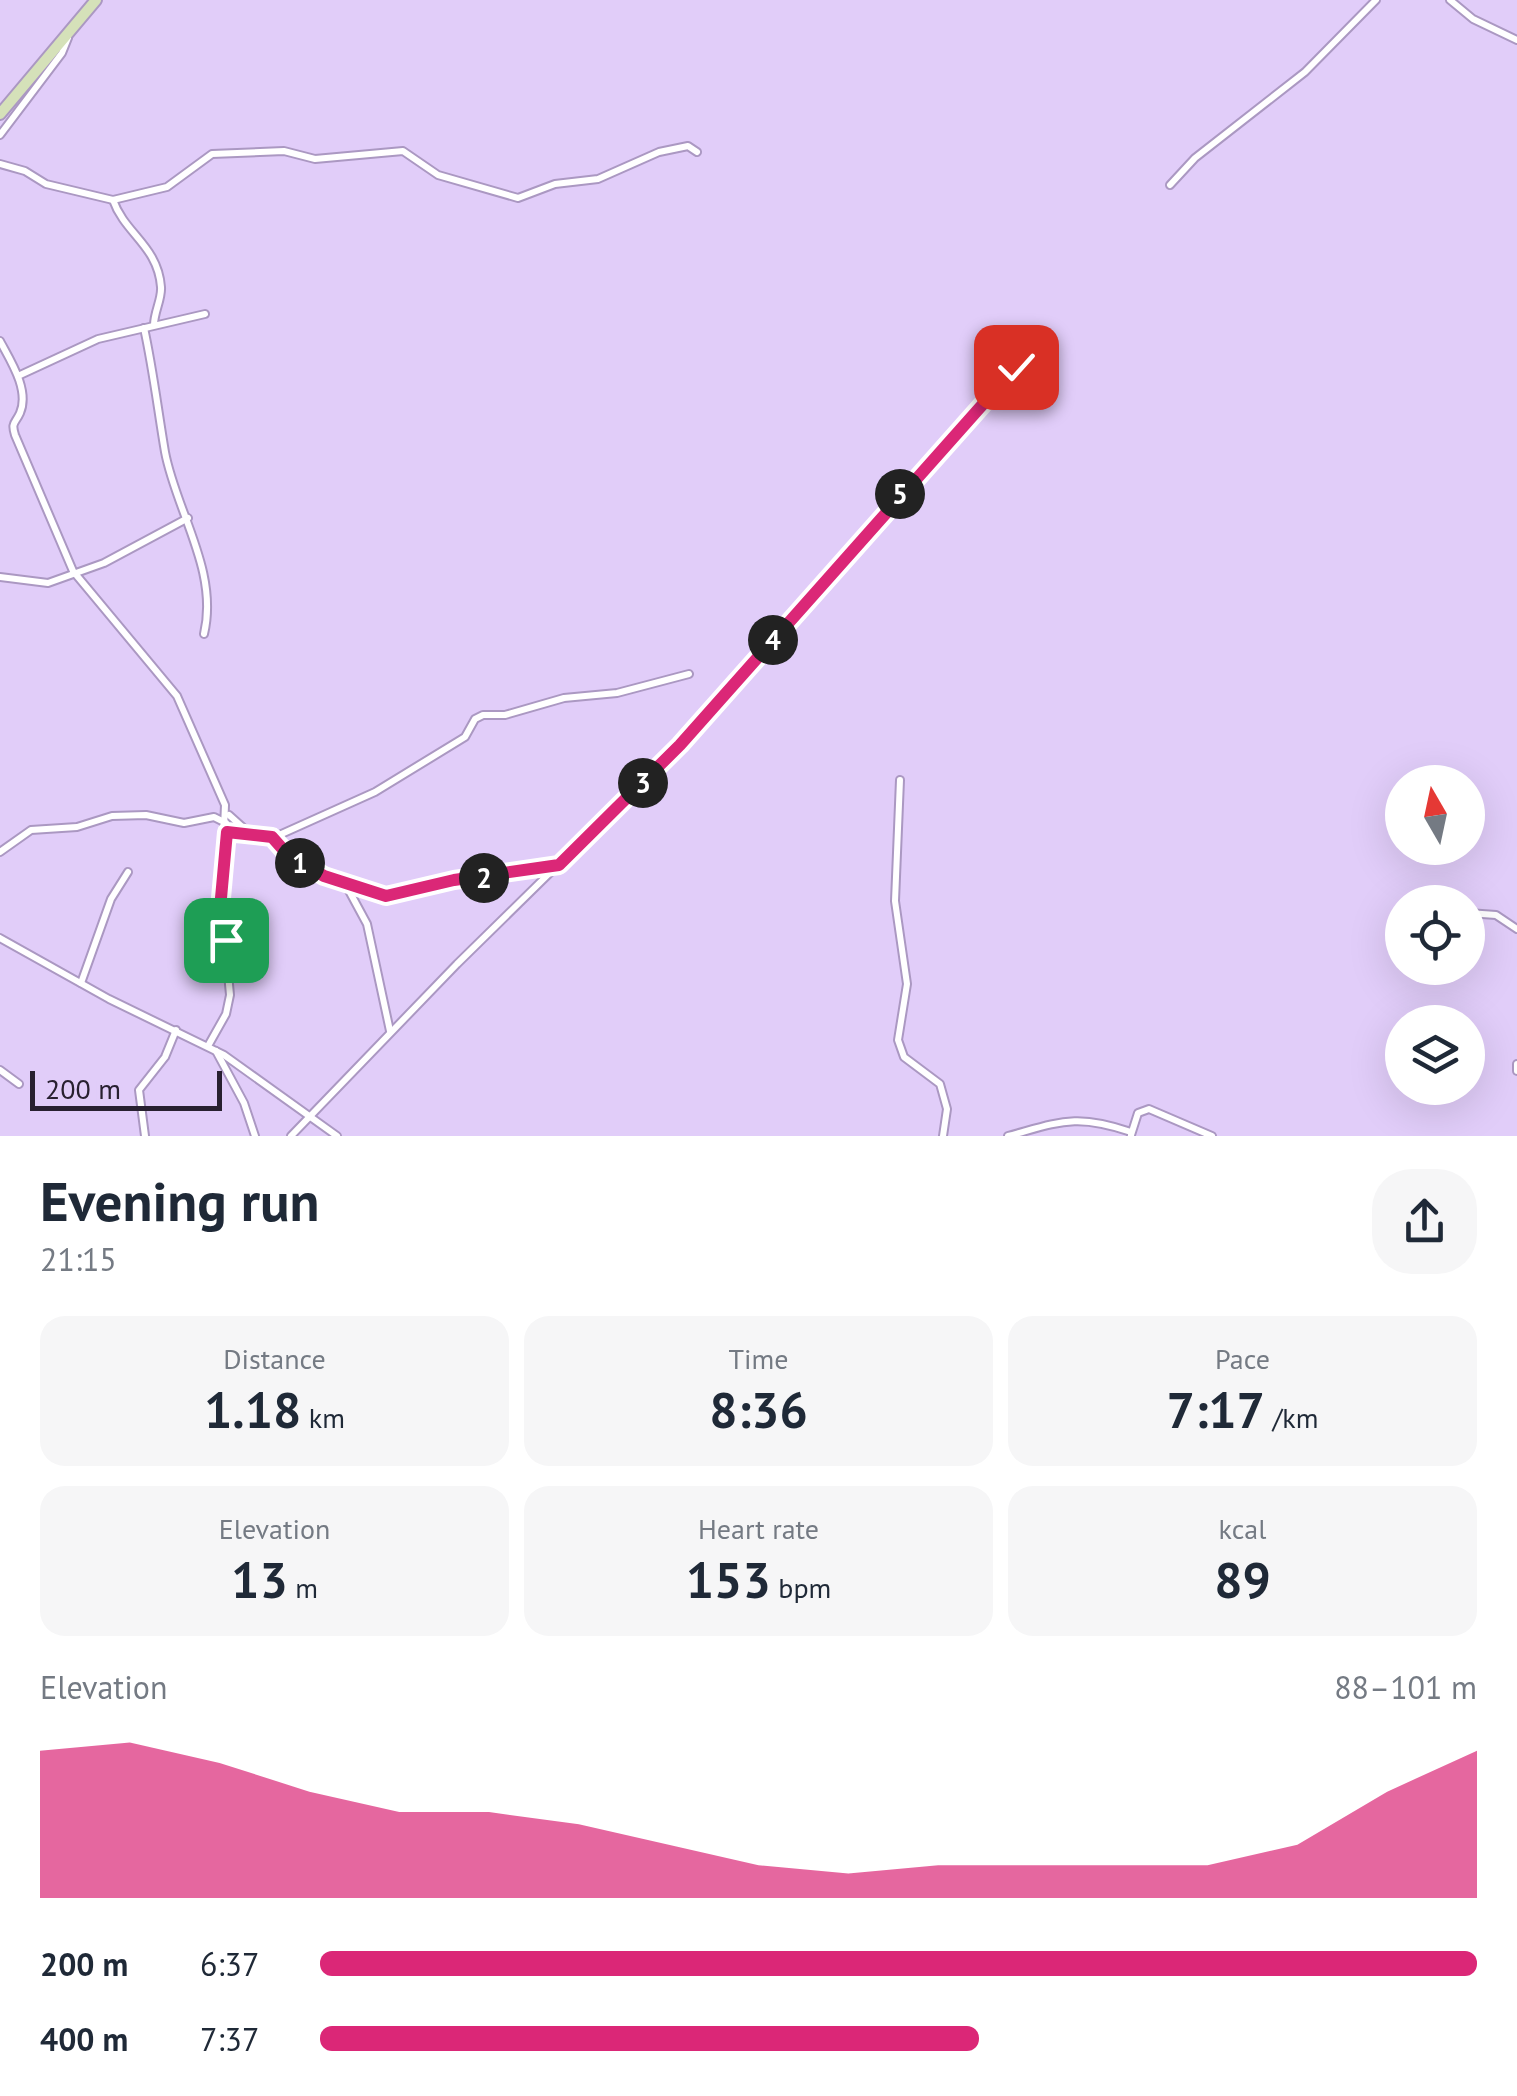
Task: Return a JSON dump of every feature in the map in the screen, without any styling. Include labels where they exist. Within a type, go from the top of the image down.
[{"type":"main road","points":[[0,114],[96,0]]},
{"type":"street","points":[[1170,185],[1195,158],[1305,72],[1376,0]]},
{"type":"street","points":[[1450,0],[1473,19],[1517,40]]},
{"type":"street","points":[[0,136],[62,53],[70,32]]},
{"type":"street","points":[[0,164],[25,171],[46,184],[113,200],[167,187],[207,156],[223,153],[292,152],[315,159],[404,151],[438,175],[518,198],[555,184],[598,179],[668,149],[688,146],[698,152]]},
{"type":"street","points":[[113,200],[123,222],[153,253],[162,292],[154,326]]},
{"type":"street","points":[[18,376],[98,339],[206,314]]},
{"type":"street","points":[[144,328],[166,453],[188,518],[207,607],[204,634]]},
{"type":"street","points":[[291,1136],[390,1032],[680,745],[1041,338]]},
{"type":"street","points":[[0,341],[18,376],[21,407],[12,428],[73,572],[177,696],[228,814],[251,835]]},
{"type":"street","points":[[0,577],[42,584],[104,562],[188,518]]},
{"type":"street","points":[[0,852],[31,830],[77,827],[112,816],[146,815],[184,823],[214,817],[227,828],[272,837],[392,783],[465,737],[478,717],[505,716],[564,698],[656,685],[689,674]]},
{"type":"street","points":[[900,780],[895,901],[907,984],[898,1040],[904,1056],[940,1084],[947,1110],[943,1136]]},
{"type":"street","points":[[211,1048],[230,995],[221,898],[228,814]]},
{"type":"street","points":[[272,837],[288,855],[347,887],[394,896],[454,880],[559,865]]},
{"type":"street","points":[[82,983],[111,898],[128,872]]},
{"type":"street","points":[[347,887],[367,924],[390,1032]]},
{"type":"street","points":[[1485,915],[1496,916],[1517,930]]},
{"type":"street","points":[[0,938],[211,1048],[338,1136]]},
{"type":"street","points":[[145,1136],[139,1090],[165,1057],[176,1030]]},
{"type":"street","points":[[211,1048],[244,1103],[255,1136]]},
{"type":"street","points":[[0,1070],[19,1084]]},
{"type":"street","points":[[1008,1136],[1060,1119],[1099,1123],[1131,1134],[1138,1114],[1148,1109],[1212,1136]]},
{"type":"route","points":[[226,940],[221,898],[227,832],[272,837],[288,855],[324,876],[347,887],[386,896],[430,884],[559,865],[680,745],[916,474],[971,420],[1016,367]]}]
